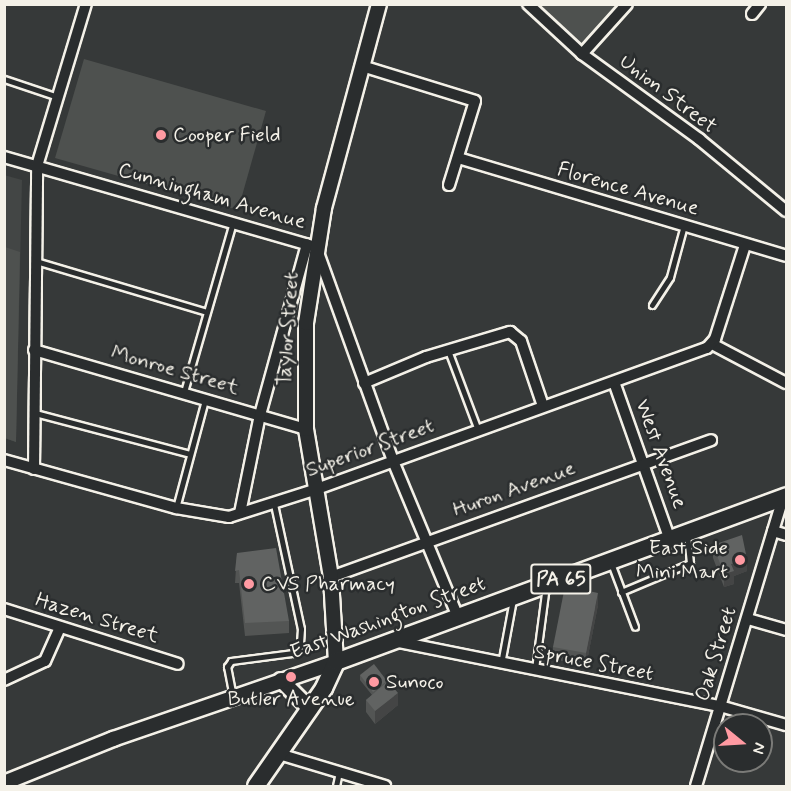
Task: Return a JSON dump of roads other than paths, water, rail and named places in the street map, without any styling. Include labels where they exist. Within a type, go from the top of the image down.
[{"type":"main road","name":"Taylor Street","points":[[336,662],[331,577],[314,490],[306,429],[304,352],[311,245],[379,4]]},
{"type":"main road","name":"East Washington Street","points":[[5,785],[112,739],[336,662],[785,497]]},
{"type":"main road","points":[[256,786],[310,709],[336,662]]},
{"type":"main road","points":[[281,680],[310,709]]},
{"type":"street","points":[[34,469],[36,166],[86,4]]},
{"type":"street","name":"Union Street","points":[[528,4],[582,54],[699,140],[786,211]]},
{"type":"street","points":[[582,54],[627,4]]},
{"type":"street","points":[[752,14],[760,4]]},
{"type":"street","points":[[362,66],[475,101],[449,185]]},
{"type":"street","name":"Cunningham Avenue","points":[[4,157],[311,245],[393,460],[458,617]]},
{"type":"street","name":"Florence Avenue","points":[[458,158],[786,256]]},
{"type":"street","name":"Taylor Street","points":[[240,513],[260,415],[311,245]]},
{"type":"street","points":[[745,245],[712,344],[786,383]]},
{"type":"street","points":[[364,383],[426,357],[449,353],[502,332],[516,335],[543,406]]},
{"type":"street","name":"Superior Street","points":[[4,460],[219,518],[314,490],[614,382],[712,344]]},
{"type":"street","name":"Monroe Street","points":[[34,350],[306,429]]},
{"type":"street","name":"West Avenue","points":[[614,382],[644,463],[678,537]]},
{"type":"street","name":"Huron Avenue","points":[[331,577],[711,440]]},
{"type":"street","name":"Oak Street","points":[[696,786],[785,497]]},
{"type":"street","points":[[773,531],[786,535]]},
{"type":"street","name":"Hazen Street","points":[[4,609],[178,664]]},
{"type":"street","points":[[748,619],[786,630]]},
{"type":"street","points":[[4,680],[45,661],[60,627]]},
{"type":"street","name":"Spruce Street","points":[[393,641],[534,672],[720,706],[786,725]]},
{"type":"street","points":[[279,754],[385,786]]},
{"type":"lane","points":[[4,79],[58,97]]},
{"type":"lane","points":[[184,392],[233,222]]},
{"type":"lane","points":[[652,305],[673,271],[684,225]]},
{"type":"lane","points":[[34,261],[207,312]]},
{"type":"lane","points":[[449,353],[478,430]]},
{"type":"lane","points":[[176,508],[206,399]]},
{"type":"lane","points":[[34,413],[190,454]]},
{"type":"lane","points":[[233,697],[227,667],[231,661],[293,653],[300,643],[301,629],[273,502]]},
{"type":"lane","points":[[621,592],[690,563],[692,557],[678,537]]},
{"type":"lane","points":[[610,562],[634,627]]},
{"type":"lane","points":[[534,672],[546,585]]},
{"type":"lane","points":[[501,664],[513,597]]},
{"type":"lane","points":[[336,786],[339,772]]},
{"type":"place","name":"Cooper Field","points":[[161,135]]},
{"type":"place","name":"East Side Mini Mart","points":[[740,560]]},
{"type":"place","name":"CVS Pharmacy","points":[[249,584]]},
{"type":"place","name":"Butler Avenue","points":[[291,677]]},
{"type":"place","name":"Sunoco","points":[[374,682]]}]
